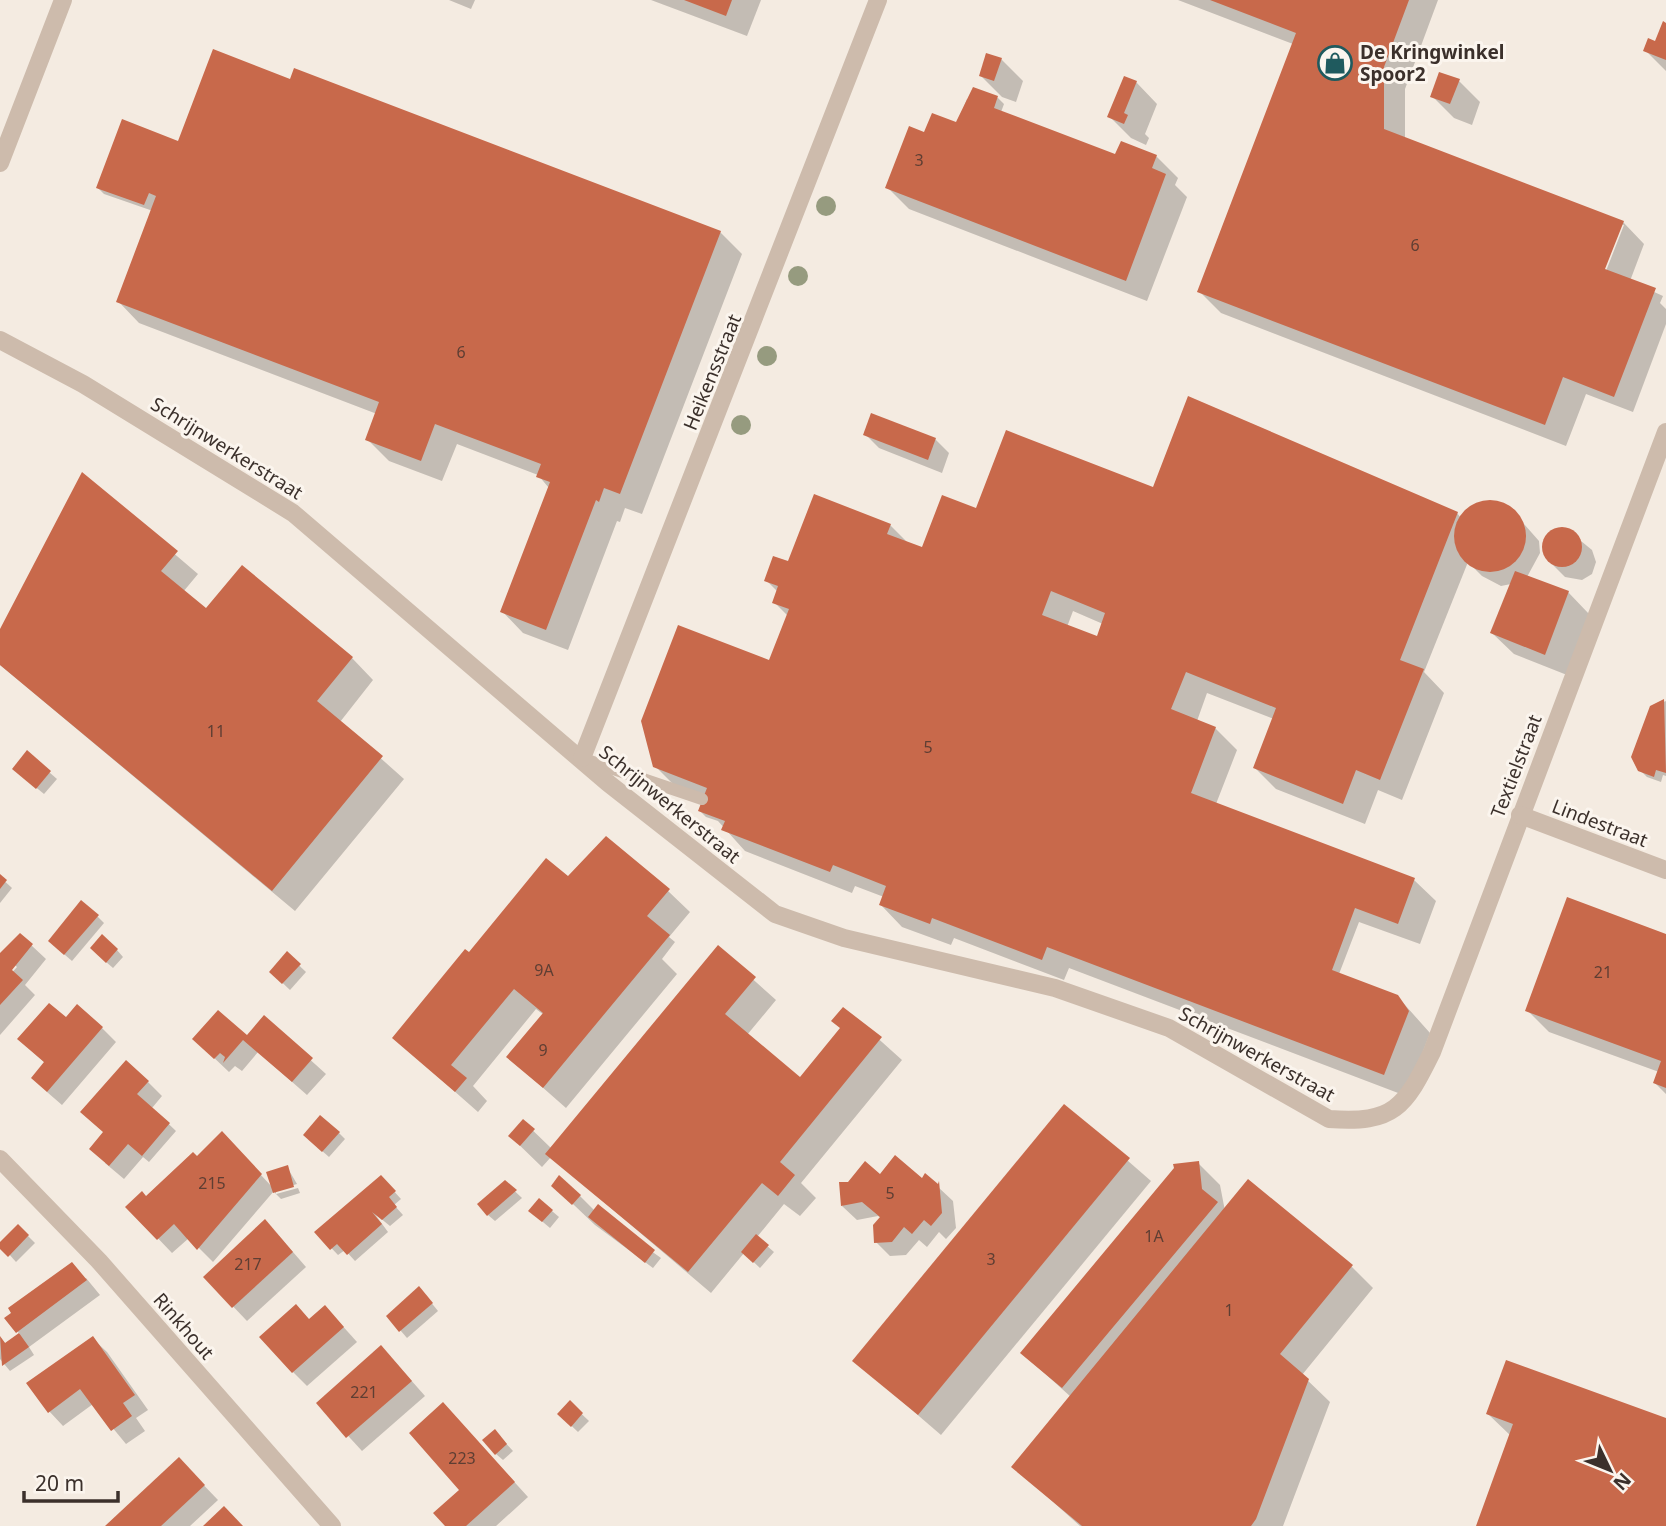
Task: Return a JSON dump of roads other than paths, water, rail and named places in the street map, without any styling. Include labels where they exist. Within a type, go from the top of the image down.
[{"type":"street","points":[[0,163],[63,0]]},
{"type":"street","name":"Heikensstraat","points":[[582,758],[878,0]]},
{"type":"street","name":"Schrijnwerkerstraat","points":[[0,340],[83,384],[293,513],[702,859],[775,914],[844,939],[1055,988],[1169,1028],[1329,1119],[1376,1120],[1397,1108]]},
{"type":"street","name":"Textielstraat","points":[[1397,1108],[1416,1083],[1432,1052],[1666,432]]},
{"type":"street","name":"Lindestraat","points":[[1520,815],[1666,870]]},
{"type":"street","name":"Rinkhout","points":[[0,1159],[99,1261],[332,1526]]},
{"type":"lane","points":[[582,758],[702,799]]},
{"type":"place","name":"De Kringwinkel Spoor2","points":[[1335,63]]}]
